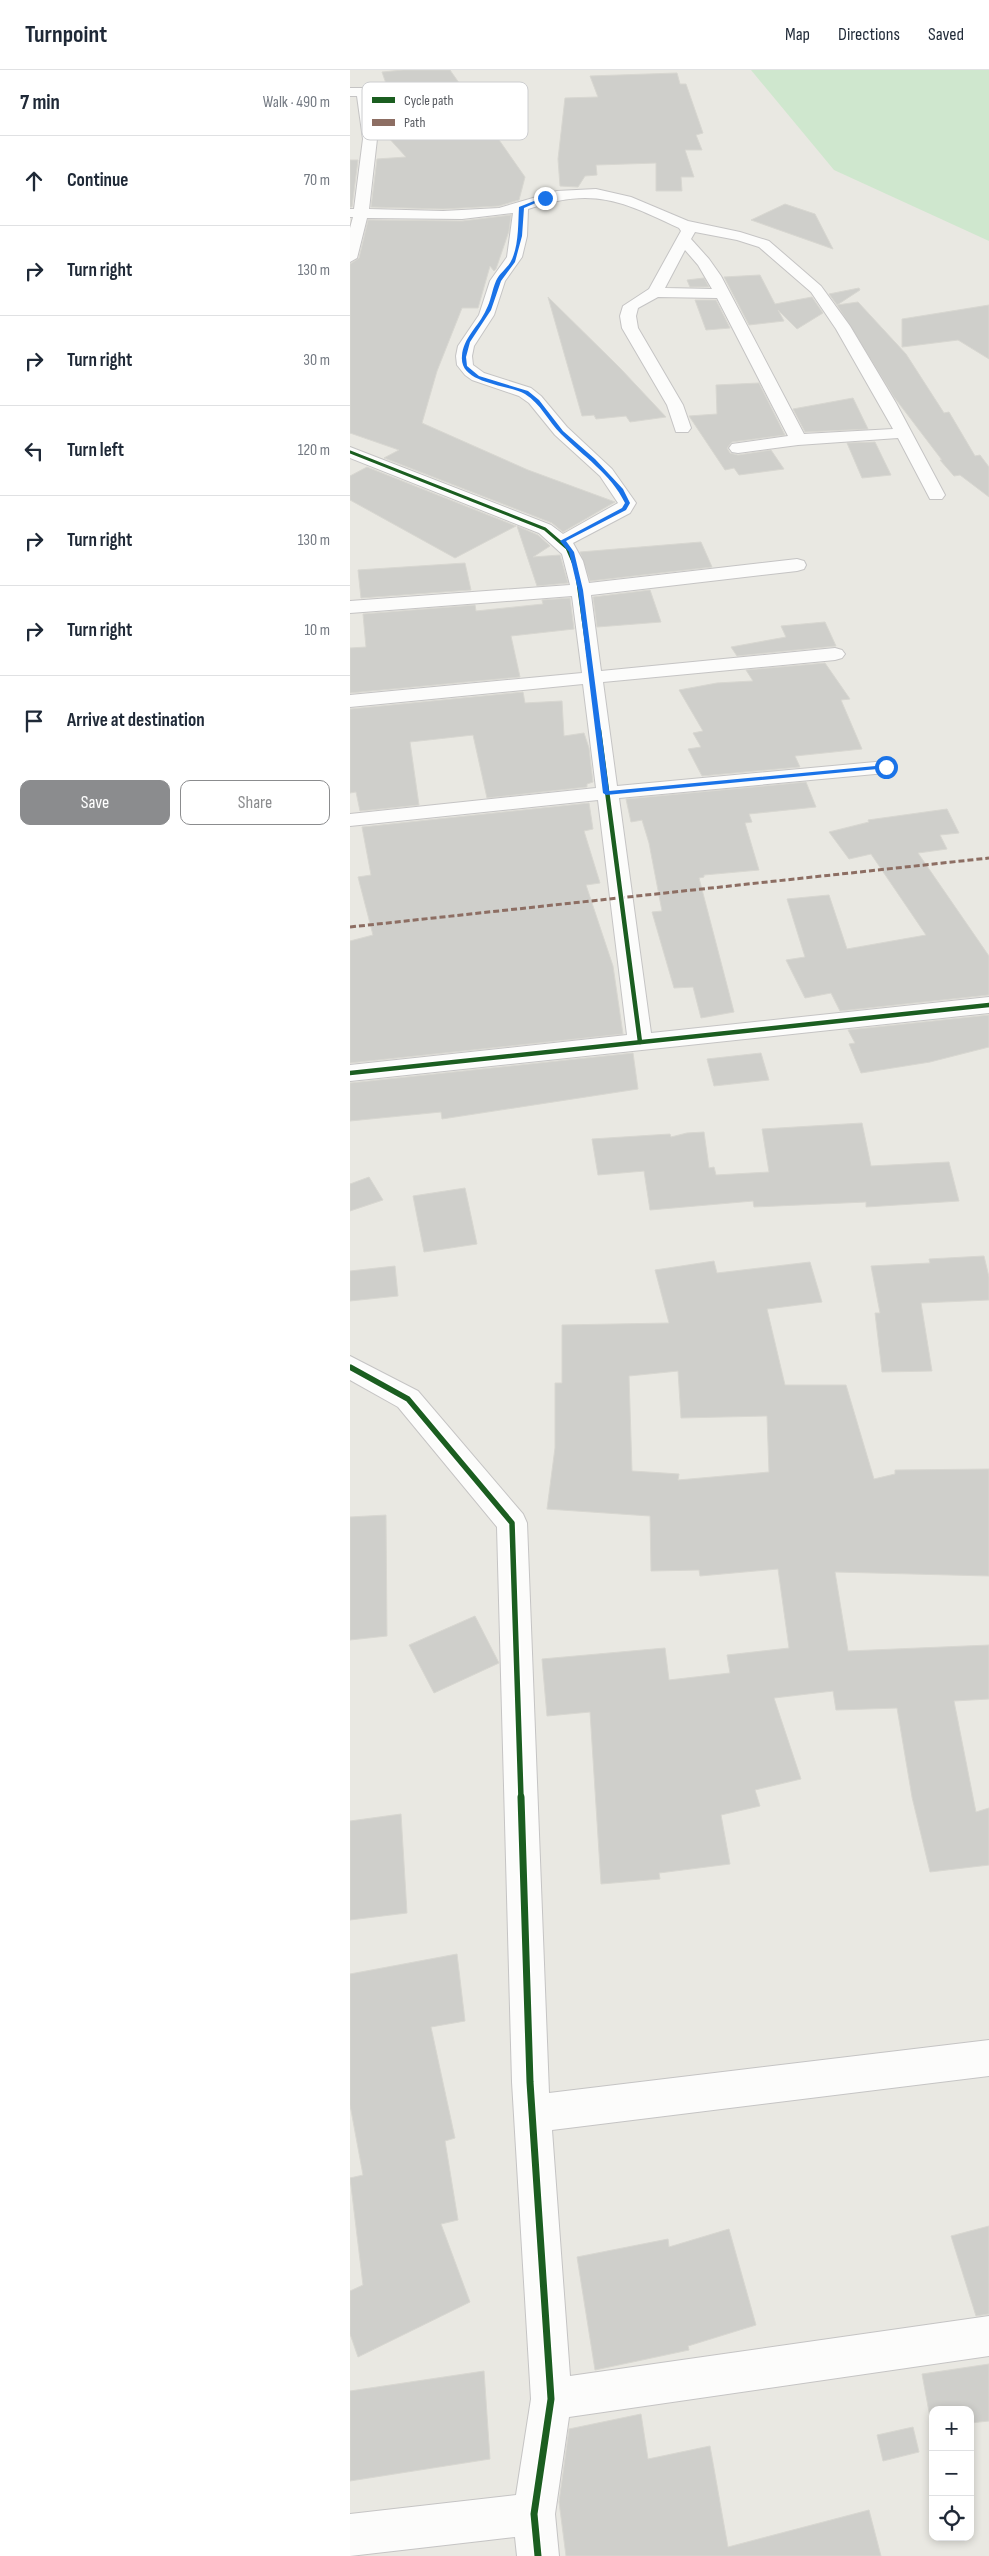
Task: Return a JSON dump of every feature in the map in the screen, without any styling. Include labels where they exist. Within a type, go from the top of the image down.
[{"type":"street","points":[[357,77],[356,92],[362,123]]},
{"type":"street","points":[[350,258],[365,140]]},
{"type":"street","points":[[355,213],[480,213],[522,207],[565,194],[595,192],[613,195],[645,206],[684,233],[704,262],[723,294],[798,440]]},
{"type":"street","points":[[522,207],[520,236],[513,262],[499,281],[489,310],[468,342],[464,357],[465,366],[477,378],[526,392],[537,401],[562,432],[622,490],[627,503],[624,509],[563,541]]},
{"type":"street","points":[[682,428],[675,404],[630,328],[628,316],[632,306],[655,292],[684,233]]},
{"type":"street","points":[[684,233],[740,236],[764,244],[816,289],[854,345],[888,403],[936,495]]},
{"type":"street","points":[[655,292],[723,294]]},
{"type":"street","points":[[738,448],[798,440],[903,433]]},
{"type":"street","points":[[350,452],[545,529],[563,541],[572,552],[580,590],[640,1042]]},
{"type":"street","points":[[350,607],[580,590],[797,565]]},
{"type":"street","points":[[350,701],[834,654]]},
{"type":"street","points":[[350,820],[606,793],[886,767]]},
{"type":"street","points":[[350,1073],[989,1005]]},
{"type":"street","points":[[350,1367],[408,1399],[512,1522],[532,2114],[551,2398],[534,2514],[538,2556]]},
{"type":"street","points":[[532,2114],[989,2058]]},
{"type":"street","points":[[551,2398],[989,2336]]},
{"type":"street","points":[[350,2535],[534,2514]]},
{"type":"green space","points":[[751,70],[989,70],[989,241],[834,170]]},
{"type":"building","points":[[450,70],[458,82],[385,82],[382,72]]},
{"type":"building","points":[[677,73],[680,84],[686,84],[703,133],[696,135],[702,150],[685,150],[694,177],[681,177],[682,191],[656,191],[656,163],[596,165],[597,175],[585,176],[578,187],[560,186],[558,159],[565,98],[598,97],[590,76]]},
{"type":"building","points":[[391,140],[499,140],[525,177],[519,200],[499,206],[443,209],[371,207],[377,159],[406,157]]},
{"type":"building","points":[[350,160],[358,160],[352,207],[350,207]]},
{"type":"building","points":[[785,204],[815,214],[833,249],[751,220]]},
{"type":"building","points":[[511,215],[509,231],[496,269],[494,271],[490,266],[478,308],[462,308],[437,371],[422,423],[528,470],[615,502],[563,532],[552,523],[384,458],[399,450],[350,433],[350,264],[359,258],[368,220],[462,221]]},
{"type":"building","points":[[760,275],[775,304],[812,297],[823,313],[797,329],[778,310],[784,321],[749,325],[724,277]]},
{"type":"building","points":[[704,278],[709,287],[690,287],[687,280]]},
{"type":"building","points":[[859,288],[860,290],[837,305],[829,294]]},
{"type":"building","points":[[548,297],[620,368],[666,417],[630,422],[626,416],[596,419],[594,415],[582,416]]},
{"type":"building","points":[[695,300],[716,300],[730,328],[706,330]]},
{"type":"building","points":[[858,302],[906,354],[944,413],[949,412],[975,456],[980,455],[989,467],[989,497],[960,475],[954,476],[894,397],[837,305]]},
{"type":"building","points":[[989,305],[989,359],[958,340],[902,347],[902,319]]},
{"type":"building","points":[[759,383],[785,435],[732,442],[727,448],[730,453],[738,455],[771,450],[784,469],[739,475],[734,468],[725,470],[689,416],[717,414],[716,385]]},
{"type":"building","points":[[853,398],[868,429],[805,432],[793,409]]},
{"type":"building","points":[[875,442],[891,475],[862,478],[847,443]]},
{"type":"building","points":[[367,467],[516,526],[455,558],[350,500],[350,476]]},
{"type":"building","points":[[517,526],[538,535],[550,546],[533,557],[560,555],[568,583],[537,586]]},
{"type":"building","points":[[701,542],[712,567],[590,581],[580,552]]},
{"type":"building","points":[[465,563],[471,590],[361,598],[358,570]]},
{"type":"building","points":[[650,590],[661,622],[597,627],[593,597]]},
{"type":"building","points":[[570,598],[574,629],[511,636],[520,677],[350,693],[350,648],[366,647],[363,614],[475,605],[476,611],[543,604],[542,600]]},
{"type":"building","points":[[825,622],[836,646],[737,656],[731,647],[786,637],[781,626]]},
{"type":"building","points":[[825,663],[850,699],[841,700],[862,749],[795,756],[800,767],[702,776],[688,749],[701,747],[693,733],[703,731],[679,690],[717,683],[753,681],[746,670]]},
{"type":"building","points":[[523,692],[525,703],[562,701],[564,736],[584,733],[589,748],[593,782],[587,784],[587,787],[487,798],[473,735],[410,742],[419,805],[360,811],[356,792],[350,793],[350,709]]},
{"type":"building","points":[[806,782],[816,807],[749,814],[752,822],[745,823],[759,870],[704,875],[704,877],[699,878],[734,1012],[701,1018],[693,987],[674,988],[652,912],[662,911],[649,843],[642,820],[631,822],[626,799]]},
{"type":"building","points":[[589,803],[593,829],[584,831],[600,883],[586,885],[613,966],[623,1034],[350,1063],[350,941],[373,935],[358,877],[371,875],[362,827]]},
{"type":"building","points":[[947,809],[959,833],[940,835],[947,849],[918,853],[989,956],[989,995],[840,1011],[831,993],[805,998],[786,960],[805,957],[787,899],[829,895],[847,949],[926,935],[871,854],[849,859],[829,832],[869,822],[868,820]]},
{"type":"building","points":[[989,1015],[989,1047],[930,1062],[861,1073],[849,1044],[855,1043],[848,1030]]},
{"type":"building","points":[[633,1053],[638,1089],[442,1119],[441,1112],[350,1121],[350,1083]]},
{"type":"building","points":[[761,1053],[769,1080],[714,1086],[707,1059]]},
{"type":"building","points":[[862,1123],[871,1166],[949,1162],[959,1201],[866,1207],[866,1202],[754,1207],[753,1201],[650,1210],[644,1171],[598,1175],[592,1139],[670,1134],[671,1137],[687,1133],[704,1132],[709,1168],[714,1167],[716,1175],[769,1172],[762,1129]]},
{"type":"building","points":[[369,1177],[383,1200],[350,1211],[350,1184]]},
{"type":"building","points":[[465,1188],[477,1244],[424,1252],[413,1196]]},
{"type":"building","points":[[984,1256],[989,1277],[989,1300],[921,1303],[932,1371],[882,1372],[875,1313],[880,1313],[871,1266],[930,1263],[929,1259]]},
{"type":"building","points":[[714,1261],[717,1273],[810,1262],[822,1302],[767,1309],[785,1385],[846,1385],[874,1479],[895,1474],[895,1470],[989,1469],[989,1576],[835,1572],[848,1651],[989,1645],[989,1699],[954,1701],[976,1812],[989,1808],[989,1865],[930,1872],[912,1797],[897,1708],[836,1710],[833,1691],[774,1698],[801,1779],[755,1790],[760,1806],[721,1815],[730,1864],[659,1873],[660,1879],[601,1884],[590,1712],[547,1716],[542,1659],[665,1648],[669,1680],[730,1673],[727,1655],[789,1648],[778,1569],[700,1576],[699,1570],[651,1571],[650,1516],[547,1509],[555,1448],[555,1383],[562,1383],[562,1325],[669,1323],[655,1270]],"holes":[[[678,1371],[681,1418],[767,1416],[769,1472],[678,1480],[679,1474],[632,1471],[629,1376]]]},
{"type":"building","points":[[395,1266],[398,1296],[350,1301],[350,1271]]},
{"type":"building","points":[[386,1515],[387,1636],[350,1640],[350,1517]]},
{"type":"building","points":[[475,1616],[499,1663],[434,1693],[409,1645]]},
{"type":"building","points":[[401,1814],[407,1913],[350,1920],[350,1821]]},
{"type":"building","points":[[457,1954],[465,2021],[431,2027],[455,2138],[445,2141],[458,2220],[441,2224],[470,2302],[358,2357],[350,2334],[350,2291],[363,2285],[350,2178],[363,2175],[350,2105],[350,1974]]},
{"type":"building","points":[[989,2226],[989,2314],[976,2316],[951,2236]]},
{"type":"building","points":[[729,2229],[756,2325],[688,2346],[689,2350],[595,2370],[577,2257],[668,2239],[669,2247]]},
{"type":"building","points":[[989,2364],[989,2421],[974,2423],[974,2406],[929,2406],[929,2412],[922,2374]]},
{"type":"building","points":[[484,2371],[490,2459],[350,2481],[350,2391]]},
{"type":"building","points":[[641,2414],[648,2459],[710,2446],[728,2547],[869,2510],[881,2556],[566,2556],[559,2502],[569,2429]]},
{"type":"building","points":[[913,2427],[919,2452],[883,2461],[877,2435]]},
{"type":"marked path","points":[[350,927],[989,858]]},
{"type":"cycle path","points":[[350,452],[545,529],[562,542],[571,554],[581,590],[640,1042]]},
{"type":"cycle path","points":[[350,1073],[989,1005]]},
{"type":"cycle path","points":[[350,1367],[408,1399],[512,1523],[530,2082],[551,2399],[534,2514],[538,2556]]},
{"type":"route","points":[[545,198],[522,207],[520,236],[513,262],[499,281],[489,310],[468,342],[464,357],[465,366],[477,378],[526,392],[537,401],[562,432],[622,490],[627,503],[624,509],[563,541],[572,552],[580,590],[606,793],[886,767]]}]
